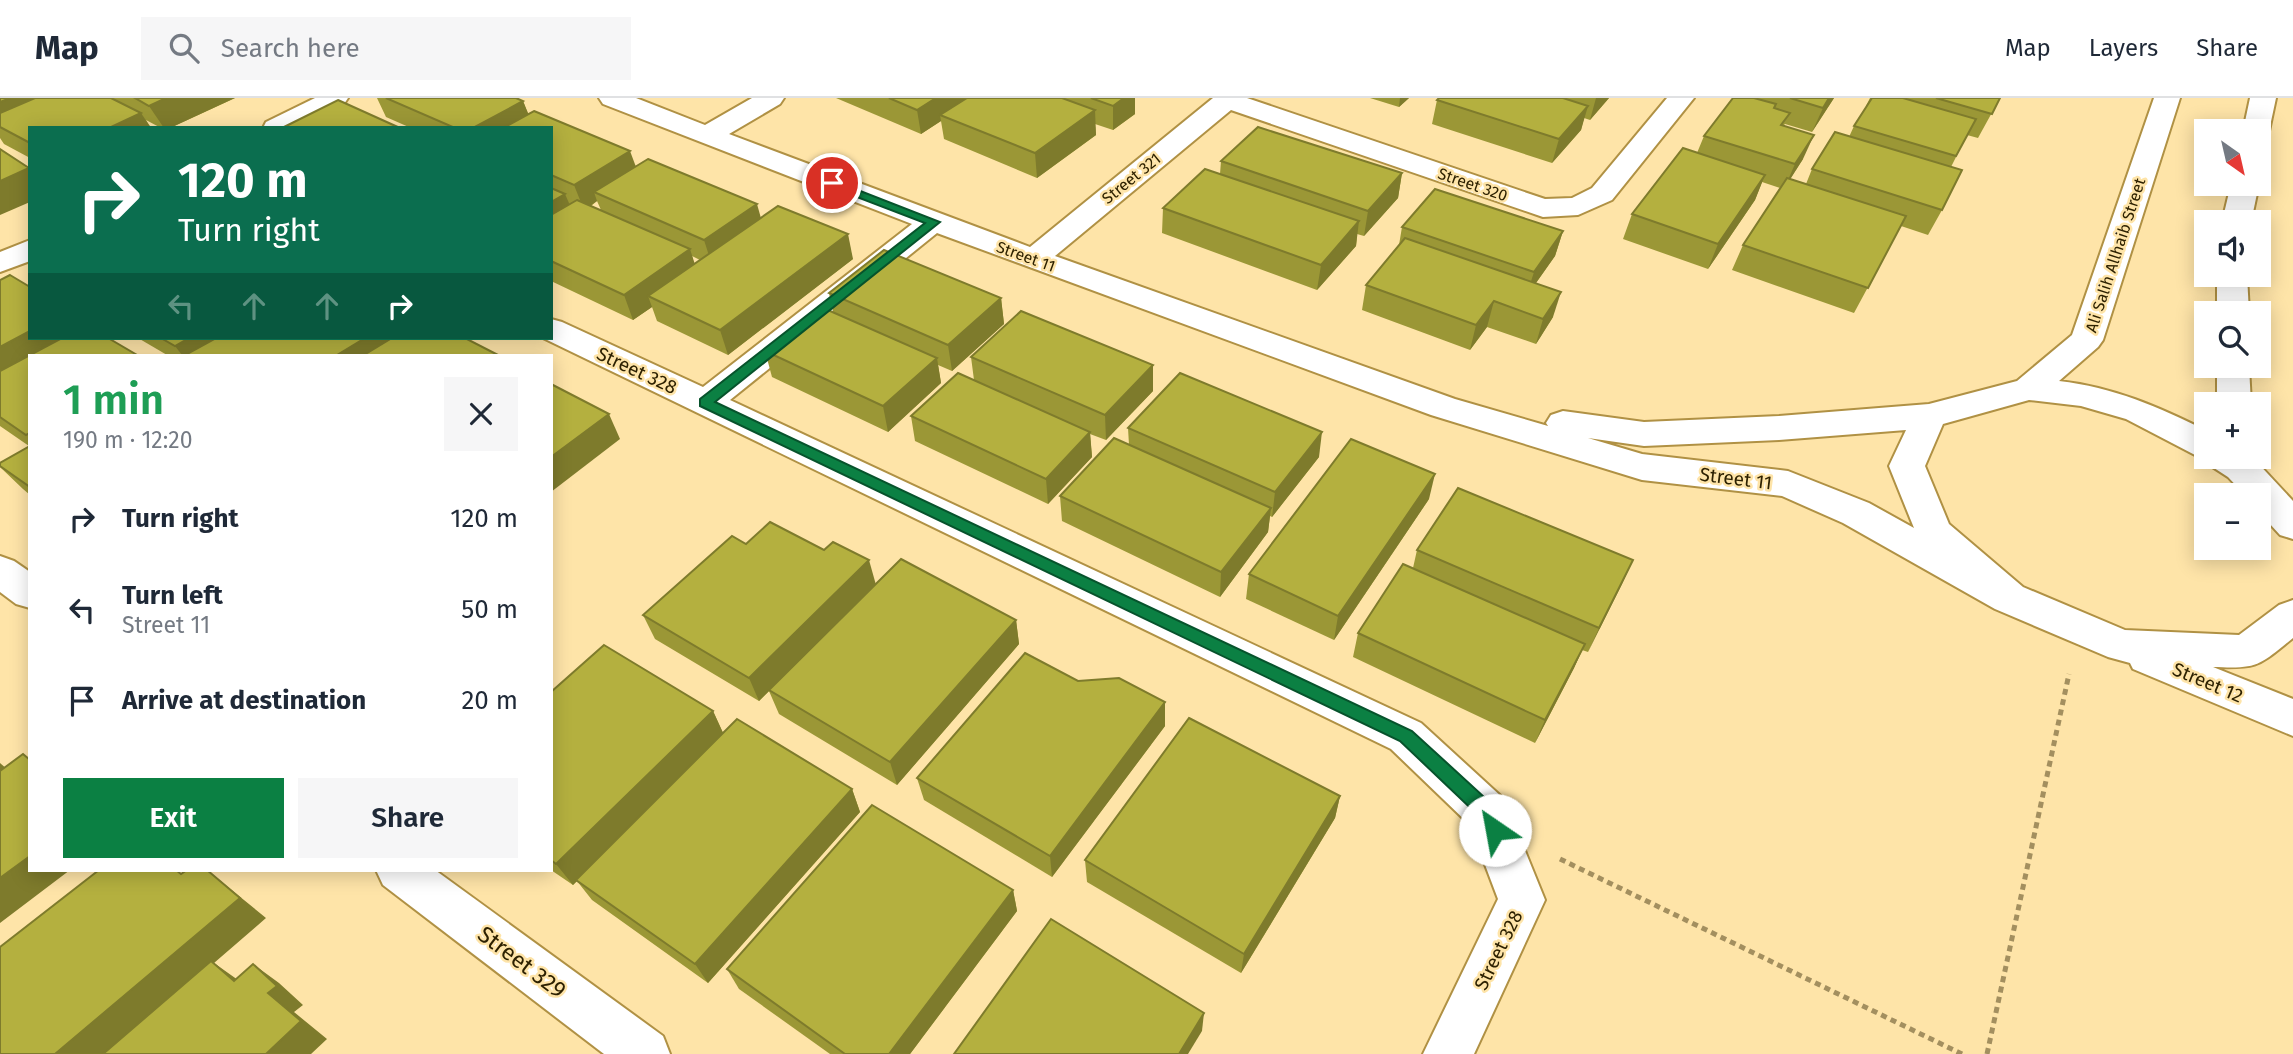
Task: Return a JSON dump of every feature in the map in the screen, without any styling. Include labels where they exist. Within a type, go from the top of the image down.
[{"type":"street","points":[[280,126],[335,98]]},
{"type":"street","name":"Street 11","points":[[612,98],[933,222],[1443,407],[1642,467],[1788,484],[1856,513],[2010,598]]},
{"type":"street","points":[[705,136],[771,98]]},
{"type":"street","name":"Street 320","points":[[1228,99],[1542,208],[1578,206],[1602,194],[1681,98]]},
{"type":"street","name":"Ali Salih Allhaib Street","points":[[2029,389],[2087,340],[2167,98]]},
{"type":"street","points":[[2259,119],[2263,98]]},
{"type":"street","name":"Street 321","points":[[1033,259],[1228,99]]},
{"type":"street","points":[[705,402],[933,222]]},
{"type":"street","points":[[0,263],[28,250]]},
{"type":"street","name":"Street 328","points":[[553,331],[1406,736],[1488,813],[1522,900],[1448,1054]]},
{"type":"street","points":[[2029,389],[2082,395],[2138,411],[2194,437]]},
{"type":"street","name":"Street 11","points":[[1443,407],[1644,434],[1779,428],[1929,416],[2029,389]]},
{"type":"street","points":[[1929,416],[1907,466],[1934,532],[2010,598]]},
{"type":"street","points":[[2242,469],[2293,525]]},
{"type":"street","points":[[0,570],[28,591]]},
{"type":"street","name":"Street 12","points":[[2010,598],[2293,718]]},
{"type":"street","points":[[2122,646],[2247,652],[2293,616]]},
{"type":"street","name":"Street 329","points":[[402,872],[645,1054]]},
{"type":"path","points":[[1987,1054],[2079,628]]},
{"type":"path","points":[[1501,847],[1565,860],[1962,1054]]},
{"type":"building","points":[[35,98],[111,98],[141,113],[113,126],[28,126],[28,142],[0,127],[0,113]]},
{"type":"building","points":[[135,98],[166,98],[149,106]]},
{"type":"building","points":[[386,98],[516,98],[523,101],[477,126],[450,126]]},
{"type":"building","points":[[889,98],[936,98],[917,110]]},
{"type":"building","points":[[967,98],[1062,98],[1095,110],[1035,153],[940,115]]},
{"type":"building","points":[[1091,98],[1124,98],[1113,106]]},
{"type":"building","points":[[1563,98],[1588,106],[1559,139],[1437,100]]},
{"type":"building","points":[[1733,98],[1754,98],[1776,104],[1774,108],[1790,113],[1781,125],[1814,135],[1795,164],[1704,136]]},
{"type":"building","points":[[1790,98],[1829,98],[1823,108]]},
{"type":"building","points":[[1872,98],[1903,98],[1976,119],[1956,156],[1854,126]]},
{"type":"building","points":[[1936,98],[2000,98],[1992,114]]},
{"type":"building","points":[[338,100],[396,126],[286,126]]},
{"type":"building","points":[[534,111],[630,151],[574,185],[553,176],[553,126],[507,126]]},
{"type":"building","points":[[1258,127],[1402,173],[1368,211],[1221,161]]},
{"type":"building","points":[[1835,132],[1962,170],[1942,210],[1812,169]]},
{"type":"building","points":[[1683,148],[1765,175],[1718,244],[1632,214]]},
{"type":"building","points":[[0,149],[28,168],[0,181]]},
{"type":"building","points":[[648,159],[757,204],[704,240],[594,192]]},
{"type":"building","points":[[1205,169],[1359,221],[1321,265],[1163,208]]},
{"type":"building","points":[[1787,178],[1906,216],[1868,288],[1743,245]]},
{"type":"building","points":[[553,189],[565,194],[553,201]]},
{"type":"building","points":[[1435,189],[1563,231],[1534,272],[1402,227]]},
{"type":"building","points":[[577,200],[690,249],[624,295],[553,262],[553,214]]},
{"type":"building","points":[[778,206],[848,234],[720,330],[648,296]]},
{"type":"building","points":[[1405,238],[1561,292],[1543,319],[1494,301],[1476,325],[1366,285]]},
{"type":"building","points":[[884,250],[1001,298],[948,345],[829,293]]},
{"type":"building","points":[[10,275],[28,286],[28,332],[0,347],[0,280]]},
{"type":"building","points":[[821,307],[937,358],[883,406],[765,351]]},
{"type":"building","points":[[1021,311],[1153,365],[1105,415],[971,357]]},
{"type":"building","points":[[58,340],[111,340],[135,354],[32,354]]},
{"type":"building","points":[[164,340],[186,340],[175,346]]},
{"type":"building","points":[[212,340],[362,340],[339,354],[187,354]]},
{"type":"building","points":[[389,340],[469,340],[496,354],[366,354]]},
{"type":"building","points":[[28,356],[26,435],[0,417],[0,371]]},
{"type":"building","points":[[958,373],[1090,432],[1046,479],[911,416]]},
{"type":"building","points":[[1180,373],[1322,432],[1275,492],[1128,428]]},
{"type":"building","points":[[553,385],[609,414],[553,456]]},
{"type":"building","points":[[1114,438],[1271,508],[1221,572],[1060,496]]},
{"type":"building","points":[[1351,439],[1435,474],[1338,616],[1249,574]]},
{"type":"building","points":[[28,447],[28,486],[0,466],[0,463]]},
{"type":"building","points":[[1458,488],[1633,560],[1599,628],[1417,550]]},
{"type":"building","points":[[770,522],[824,550],[833,542],[869,560],[749,678],[643,615],[732,536],[746,544]]},
{"type":"building","points":[[901,559],[1016,620],[890,762],[769,690]]},
{"type":"building","points":[[1403,564],[1585,644],[1545,720],[1358,633]]},
{"type":"building","points":[[604,645],[713,711],[556,864],[553,862],[553,690]]},
{"type":"building","points":[[1025,653],[1078,681],[1119,678],[1165,702],[1050,856],[917,778]]},
{"type":"building","points":[[1189,718],[1340,796],[1244,954],[1085,860]]},
{"type":"building","points":[[737,719],[852,789],[695,964],[576,880]]},
{"type":"building","points":[[23,754],[28,758],[28,857],[0,878],[0,771]]},
{"type":"building","points":[[872,805],[1013,890],[889,1054],[845,1054],[727,969]]},
{"type":"building","points":[[96,872],[209,872],[240,898],[55,1054],[0,1054],[0,947]]},
{"type":"building","points":[[1051,919],[1204,1013],[1179,1054],[954,1054]]},
{"type":"building","points":[[211,961],[234,981],[253,964],[277,986],[268,993],[301,1021],[266,1054],[103,1054]]},
{"type":"route","points":[[832,183],[933,222],[705,402],[1406,736],[1488,813],[1495,830]]}]
